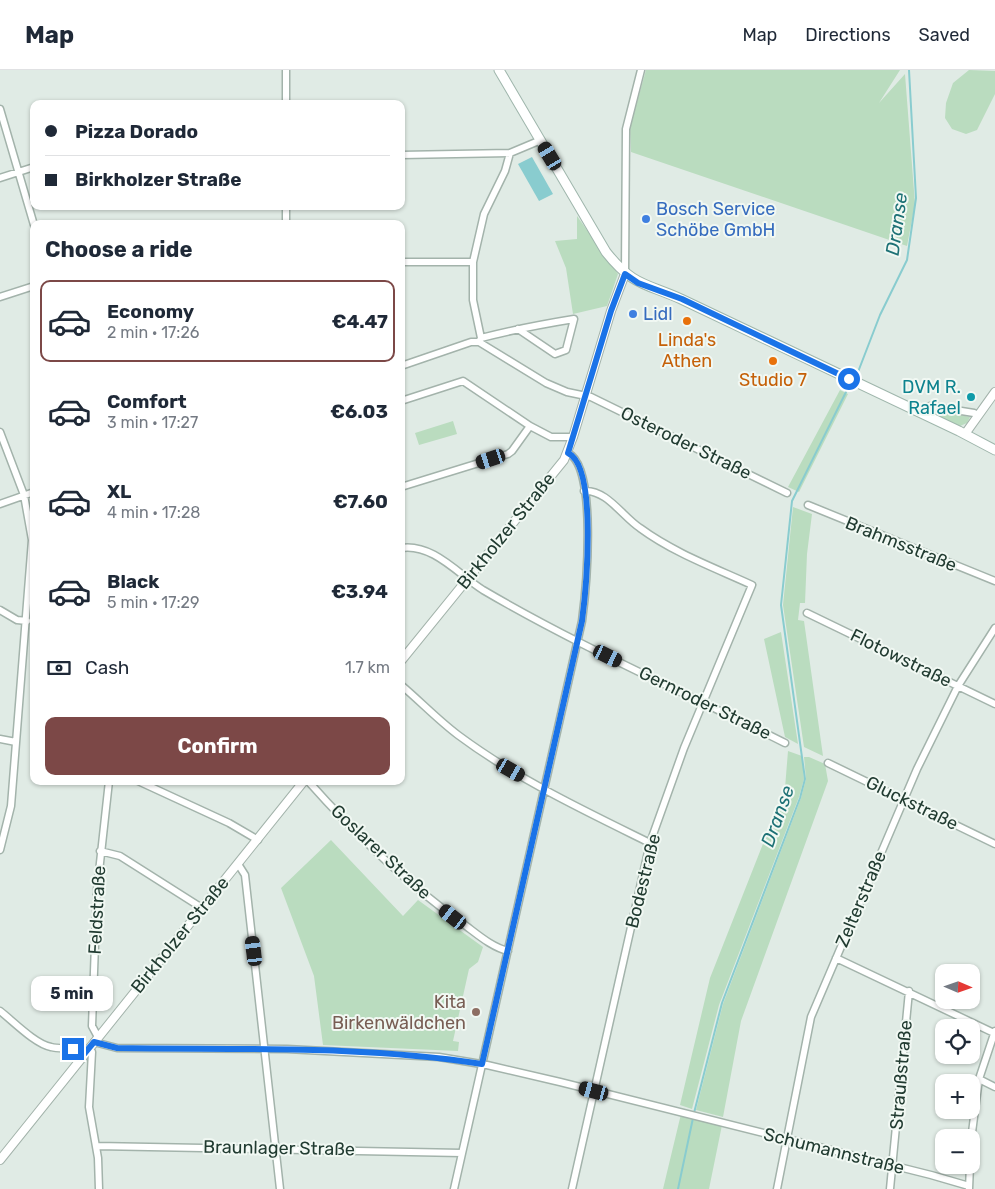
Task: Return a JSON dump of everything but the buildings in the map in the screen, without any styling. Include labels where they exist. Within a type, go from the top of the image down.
[{"type":"main road","points":[[499,70],[606,252],[625,274],[638,283],[682,299],[995,450]]},
{"type":"street","points":[[286,70],[286,100]]},
{"type":"street","points":[[625,274],[626,128],[640,70]]},
{"type":"street","points":[[0,109],[32,220]]},
{"type":"street","points":[[405,155],[510,153],[540,140]]},
{"type":"street","points":[[480,340],[473,300],[473,262],[484,214],[505,171],[510,153]]},
{"type":"street","points":[[0,178],[30,168]]},
{"type":"street","points":[[405,262],[473,262]]},
{"type":"street","name":"Birkholzer Straße","points":[[405,656],[568,453],[611,311],[625,274]]},
{"type":"street","points":[[3,296],[30,287]]},
{"type":"street","points":[[405,365],[471,342],[518,329],[574,320],[566,350],[561,354],[555,354],[518,329]]},
{"type":"street","name":"Osteroder Straße","points":[[480,340],[546,383],[567,392],[586,395],[787,492]]},
{"type":"street","points":[[405,399],[463,381],[530,426],[551,437],[574,438]]},
{"type":"street","points":[[965,434],[995,392]]},
{"type":"street","points":[[918,412],[930,406],[974,413],[978,416]]},
{"type":"street","points":[[405,486],[508,454],[530,426]]},
{"type":"street","points":[[0,432],[24,495],[30,529]]},
{"type":"street","points":[[454,1189],[583,614],[588,564],[588,530],[584,491],[578,462],[574,456],[568,453]]},
{"type":"street","name":"Bodestraße","points":[[572,1189],[650,843],[675,770],[752,585],[656,538],[637,526],[598,492],[584,491]]},
{"type":"street","points":[[0,504],[30,493]]},
{"type":"street","name":"Brahmsstraße","points":[[808,505],[995,581]]},
{"type":"street","name":"Gernroder Straße","points":[[405,548],[424,550],[519,611],[785,743]]},
{"type":"street","points":[[0,850],[11,806],[30,572]]},
{"type":"street","points":[[0,610],[17,620],[27,621]]},
{"type":"street","name":"Flotowstraße","points":[[807,613],[995,704]]},
{"type":"street","name":"Zelterstraße","points":[[777,1189],[811,1017],[904,800],[958,686],[995,628]]},
{"type":"street","points":[[405,688],[457,734],[492,758],[544,789],[650,843]]},
{"type":"street","points":[[0,739],[16,742]]},
{"type":"street","name":"Gluckstraße","points":[[828,763],[995,844]]},
{"type":"street","name":"Feldstraße","points":[[96,1040],[92,1026],[100,852],[108,785]]},
{"type":"street","points":[[147,785],[229,823],[258,840]]},
{"type":"street","name":"Birkholzer Straße","points":[[0,1160],[86,1051],[303,785]]},
{"type":"street","name":"Goslarer Straße","points":[[310,785],[370,847],[404,878],[468,928],[508,952]]},
{"type":"street","points":[[100,852],[120,856],[202,908]]},
{"type":"street","points":[[238,864],[245,875],[266,1049],[280,1189]]},
{"type":"street","points":[[836,958],[995,1032],[980,1074]]},
{"type":"street","name":"Straußstraße","points":[[890,1189],[909,991]]},
{"type":"street","points":[[0,1011],[39,1042],[50,1047],[92,1052],[90,1107],[96,1146],[99,1189]]},
{"type":"street","name":"Schumannstraße","points":[[96,1040],[117,1048],[266,1049],[412,1054],[482,1064],[698,1116],[969,1188]]},
{"type":"street","points":[[980,1080],[995,1087]]},
{"type":"street","name":"Braunlager Straße","points":[[96,1146],[462,1153]]},
{"type":"street","points":[[969,1188],[970,1174]]},
{"type":"green space","points":[[646,70],[900,70],[879,103],[905,74],[915,204],[907,246],[631,152],[630,127]]},
{"type":"green space","points":[[969,70],[995,71],[995,94],[977,130],[966,134],[952,129],[945,118],[946,103],[953,83]]},
{"type":"green space","points":[[577,216],[618,274],[607,306],[573,314],[566,268],[555,241],[577,239]]},
{"type":"green space","points":[[840,390],[848,394],[799,492],[788,487]]},
{"type":"green space","points":[[929,409],[970,417],[967,423],[960,426],[925,411]]},
{"type":"green space","points":[[453,421],[457,434],[419,445],[415,433]]},
{"type":"green space","points":[[793,507],[812,514],[807,554],[805,603],[800,603],[798,620],[804,621],[823,756],[804,747],[783,605]]},
{"type":"green space","points":[[781,632],[798,744],[785,737],[764,639]]},
{"type":"green space","points":[[788,751],[802,756],[804,779],[799,797],[719,1005],[692,1109],[680,1105],[710,978],[785,788]]},
{"type":"green space","points":[[804,757],[809,757],[825,764],[828,781],[741,1021],[723,1117],[696,1110],[723,1004],[801,798],[806,779]]},
{"type":"green space","points":[[331,840],[403,916],[418,900],[483,947],[478,962],[469,969],[453,1041],[459,1042],[458,1051],[323,1045],[314,976],[281,888]]},
{"type":"green space","points":[[681,1114],[722,1125],[709,1189],[663,1189]]},
{"type":"water","points":[[532,157],[553,194],[539,201],[518,164]]},
{"type":"waterway","name":"Dranse","points":[[858,372],[880,315],[907,260],[916,198],[909,70]]},
{"type":"waterway","name":"Dranse","points":[[694,1113],[722,1003],[800,798],[805,779],[781,605],[792,501],[846,392]]},
{"type":"waterway","name":"Dranse","points":[[678,1189],[693,1118]]},
{"type":"place","name":"Bosch Service Schöbe GmbH","points":[[646,219]]},
{"type":"place","name":"Lidl","points":[[633,314]]},
{"type":"place","name":"Linda's Athen","points":[[687,321]]},
{"type":"place","name":"Studio 7","points":[[773,361]]},
{"type":"place","name":"DVM R. Rafael","points":[[971,397]]},
{"type":"place","name":"Kita Birkenwäldchen","points":[[476,1012]]},
{"type":"route","points":[[73,1049],[84,1054],[94,1042],[98,1045],[117,1048],[287,1049],[412,1054],[482,1064],[582,621],[588,564],[587,515],[581,470],[574,456],[568,453],[611,311],[625,274],[638,283],[682,299],[849,379]]}]
